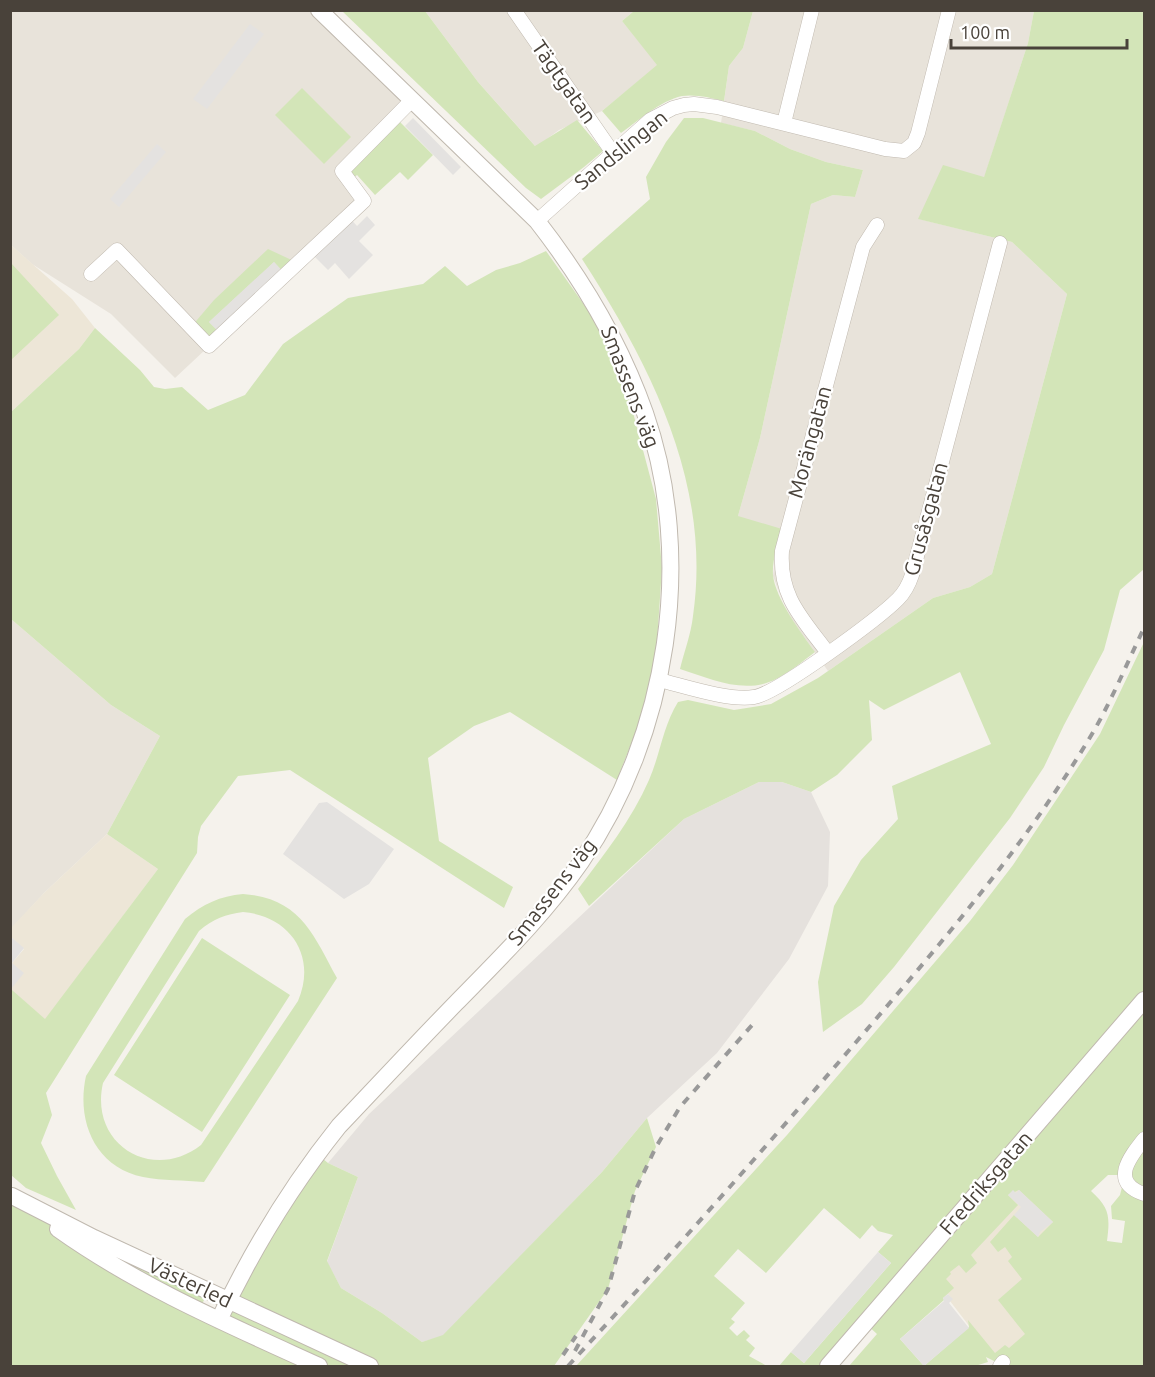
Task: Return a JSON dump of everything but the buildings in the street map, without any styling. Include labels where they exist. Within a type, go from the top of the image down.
[{"type":"street","name":"Smassens väg","points":[[219,1320],[257,1245],[290,1192],[339,1126],[531,925],[582,861],[632,769],[658,680],[670,591],[668,527],[658,460],[645,414],[621,352],[582,282],[537,221],[320,10]]},
{"type":"street","name":"Tägtgatan","points":[[514,10],[613,153]]},
{"type":"street","points":[[784,123],[812,10]]},
{"type":"street","name":"Sandslingan","points":[[537,221],[650,120],[684,105],[707,105],[885,149],[904,151],[910,148],[918,133],[949,10]]},
{"type":"street","points":[[91,274],[117,250],[209,346],[364,201],[342,171],[412,100]]},
{"type":"street","name":"Morängatan","points":[[828,652],[788,595],[781,573],[782,551],[863,247],[877,225]]},
{"type":"street","name":"Grusåsgatan","points":[[658,680],[731,696],[755,697],[775,690],[888,608],[904,592],[909,584],[1000,243]]},
{"type":"street","name":"Fredriksgatan","points":[[828,1366],[1144,1003]]},
{"type":"street","points":[[1144,1139],[1130,1158],[1125,1170],[1128,1184],[1135,1191],[1144,1194]]},
{"type":"street","name":"Västerled","points":[[11,1195],[94,1238],[370,1366]]},
{"type":"street","name":"Västerled","points":[[11,1195],[107,1263],[219,1320],[319,1366]]},
{"type":"shaded area","points":[[10,11],[319,11],[412,100],[342,171],[364,201],[175,378],[111,314],[32,264],[11,245]]},
{"type":"shaded area","points":[[425,11],[634,11],[622,21],[658,65],[602,111],[559,130],[536,147],[478,82]]},
{"type":"shaded area","points":[[753,11],[1034,11],[1028,43],[984,178],[919,219],[1012,242],[1067,294],[992,574],[970,587],[933,598],[828,671],[792,620],[781,597],[773,576],[776,550],[738,516],[760,438],[811,204],[833,195],[855,197],[863,170],[826,162],[790,149],[755,131],[721,123],[729,66],[743,48]]},
{"type":"shaded area","points":[[250,24],[264,34],[207,109],[193,99]]},
{"type":"shaded area","points":[[413,118],[461,167],[453,175],[405,126]]},
{"type":"shaded area","points":[[157,144],[166,152],[119,207],[110,199]]},
{"type":"shaded area","points":[[348,216],[357,226],[367,216],[375,225],[359,241],[373,255],[349,279],[335,263],[328,270],[310,252]]},
{"type":"shaded area","points":[[11,245],[72,299],[95,328],[79,349],[11,412]]},
{"type":"shaded area","points":[[274,262],[286,275],[222,335],[209,322]]},
{"type":"shaded area","points":[[11,619],[111,705],[160,736],[107,834],[45,892],[11,929]]},
{"type":"shaded area","points":[[759,782],[782,782],[811,792],[830,832],[828,886],[789,959],[717,1053],[647,1118],[602,1172],[443,1336],[422,1342],[382,1313],[341,1288],[327,1262],[358,1177],[328,1163],[369,1114],[684,819]]},
{"type":"shaded area","points":[[327,802],[394,849],[369,884],[344,899],[283,854],[319,803]]},
{"type":"shaded area","points":[[107,834],[158,869],[45,1020],[11,989],[12,963],[24,949],[11,937],[10,929],[45,892]]},
{"type":"shaded area","points":[[11,937],[24,948],[12,963],[24,973],[11,989]]},
{"type":"shaded area","points":[[1014,1177],[1086,1246],[1080,1304],[1022,1366],[1000,1366],[950,1301],[952,1299],[948,1294],[943,1298],[924,1280]]},
{"type":"shaded area","points":[[1013,1190],[1016,1193],[1019,1190],[1053,1222],[1040,1232],[1038,1237],[1014,1215],[1021,1207],[1008,1195]]},
{"type":"shaded area","points":[[878,1252],[891,1263],[804,1363],[791,1352]]},
{"type":"shaded area","points":[[948,1294],[953,1299],[949,1303],[969,1328],[924,1366],[900,1339],[944,1301],[943,1298]]},
{"type":"green space","points":[[342,11],[425,11],[478,82],[535,146],[577,120],[603,151],[541,199],[526,188]]},
{"type":"green space","points":[[634,11],[753,11],[743,48],[729,66],[724,101],[693,96],[674,98],[621,133],[602,111],[657,65],[622,21]]},
{"type":"green space","points":[[1034,11],[1144,11],[1144,569],[1120,590],[1104,650],[1044,767],[1010,818],[894,967],[862,1004],[823,1032],[818,982],[834,906],[861,860],[898,819],[892,786],[991,744],[960,672],[884,710],[869,700],[872,740],[837,775],[811,792],[782,782],[759,782],[684,819],[589,906],[578,889],[634,809],[653,770],[669,721],[678,702],[688,700],[734,710],[771,704],[818,678],[933,598],[970,587],[992,574],[1067,294],[1012,242],[918,219],[943,165],[984,177],[1028,43]]},
{"type":"green space","points":[[302,88],[351,137],[324,164],[275,115]]},
{"type":"green space","points":[[395,117],[433,155],[408,180],[400,172],[375,195],[357,175],[350,181],[342,171]]},
{"type":"green space","points":[[684,118],[703,118],[755,131],[790,149],[826,162],[863,170],[855,197],[833,195],[811,204],[760,438],[738,516],[782,529],[773,564],[775,584],[790,615],[815,652],[776,679],[752,686],[728,684],[680,669],[692,623],[697,567],[693,520],[684,474],[670,428],[652,384],[631,342],[582,259],[650,199],[646,177],[666,142]]},
{"type":"green space","points":[[268,249],[298,263],[286,275],[274,262],[209,322],[222,335],[217,338],[198,335],[191,327],[214,300]]},
{"type":"green space","points":[[546,251],[607,337],[631,405],[656,499],[662,568],[657,642],[645,708],[617,780],[510,712],[474,726],[428,758],[439,841],[513,887],[504,908],[290,770],[238,776],[201,826],[197,853],[46,1093],[52,1115],[41,1143],[76,1210],[26,1188],[11,1175],[11,989],[45,1019],[158,869],[107,834],[160,736],[111,705],[11,619],[11,412],[79,349],[95,328],[140,370],[154,387],[165,389],[182,387],[208,410],[245,395],[283,344],[348,298],[423,284],[445,266],[467,286],[496,270],[520,263]]},
{"type":"green space","points":[[11,263],[59,315],[11,360]]},
{"type":"green space","points":[[1144,642],[1144,1366],[1009,1366],[1001,1357],[996,1362],[986,1357],[988,1362],[975,1366],[924,1366],[849,1366],[877,1334],[865,1323],[834,1360],[841,1366],[779,1366],[791,1352],[804,1363],[891,1263],[878,1252],[893,1235],[878,1231],[872,1225],[860,1239],[824,1208],[766,1273],[738,1249],[714,1276],[745,1303],[731,1319],[735,1322],[729,1328],[737,1336],[744,1330],[750,1336],[746,1340],[755,1348],[749,1356],[767,1366],[576,1366],[787,1135],[970,921],[1013,865],[1100,734]],"holes":[[[1108,1175],[1125,1175],[1120,1195],[1111,1206],[1112,1219],[1125,1221],[1122,1243],[1107,1241],[1107,1213],[1102,1203],[1091,1191]],[[1019,1190],[1053,1222],[1038,1237],[1014,1215],[990,1242],[998,1252],[1005,1247],[1012,1257],[1008,1261],[1022,1279],[998,1300],[1025,1334],[1009,1348],[1005,1345],[995,1353],[968,1320],[969,1327],[924,1366],[900,1339],[944,1300],[943,1298],[954,1288],[946,1279],[951,1274],[950,1272],[959,1265],[966,1273],[977,1263],[971,1255],[1018,1205],[1008,1195]]]},
{"type":"green space","points":[[243,894],[262,897],[291,911],[312,933],[337,978],[204,1182],[166,1180],[126,1172],[101,1153],[93,1140],[84,1109],[86,1076],[185,919],[212,902]],"holes":[[[243,912],[275,921],[287,930],[302,955],[303,985],[298,1001],[201,1145],[182,1156],[163,1160],[145,1158],[128,1151],[115,1139],[106,1124],[101,1105],[103,1083],[199,931],[215,920],[231,914]]]},
{"type":"green space","points":[[202,938],[290,995],[202,1132],[114,1075]]},
{"type":"green space","points":[[647,1118],[656,1147],[635,1191],[608,1289],[554,1366],[11,1366],[10,1195],[208,1292],[199,1310],[219,1320],[317,1154],[328,1163],[358,1177],[327,1261],[341,1288],[382,1313],[422,1342],[443,1335],[602,1172]]},
{"type":"railway","points":[[568,1366],[781,1129],[915,973],[1009,857],[1066,776],[1092,734],[1144,628]]},
{"type":"railway","points":[[575,1351],[608,1289],[635,1191],[656,1147],[680,1107],[753,1024]]},
{"type":"railway","points":[[563,1355],[576,1336]]}]
